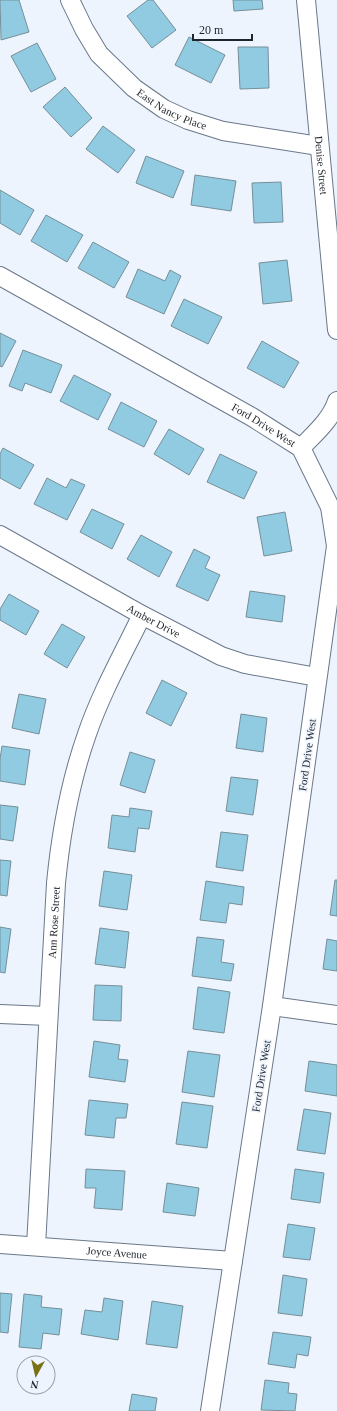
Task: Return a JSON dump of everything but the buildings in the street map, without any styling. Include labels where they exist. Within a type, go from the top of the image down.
[{"type":"street","name":"East Nancy Place","points":[[70,0],[84,29],[99,54],[134,88],[164,109],[188,120],[223,131],[319,146]]},
{"type":"street","name":"Denise Street","points":[[306,0],[337,330]]},
{"type":"street","name":"Ford Drive West","points":[[0,276],[252,417],[301,448],[330,507],[336,546],[272,1006],[210,1411]]},
{"type":"street","points":[[301,448],[321,427],[334,409],[337,401]]},
{"type":"street","name":"Amber Drive","points":[[0,535],[142,615],[227,658],[245,664],[317,677]]},
{"type":"street","name":"Ann Rose Street","points":[[36,1246],[48,1016],[56,883],[60,843],[68,797],[87,734],[105,689],[142,615]]},
{"type":"street","points":[[272,1006],[337,1015]]},
{"type":"street","points":[[0,1014],[48,1016]]},
{"type":"street","name":"Joyce Avenue","points":[[0,1244],[233,1261]]}]
